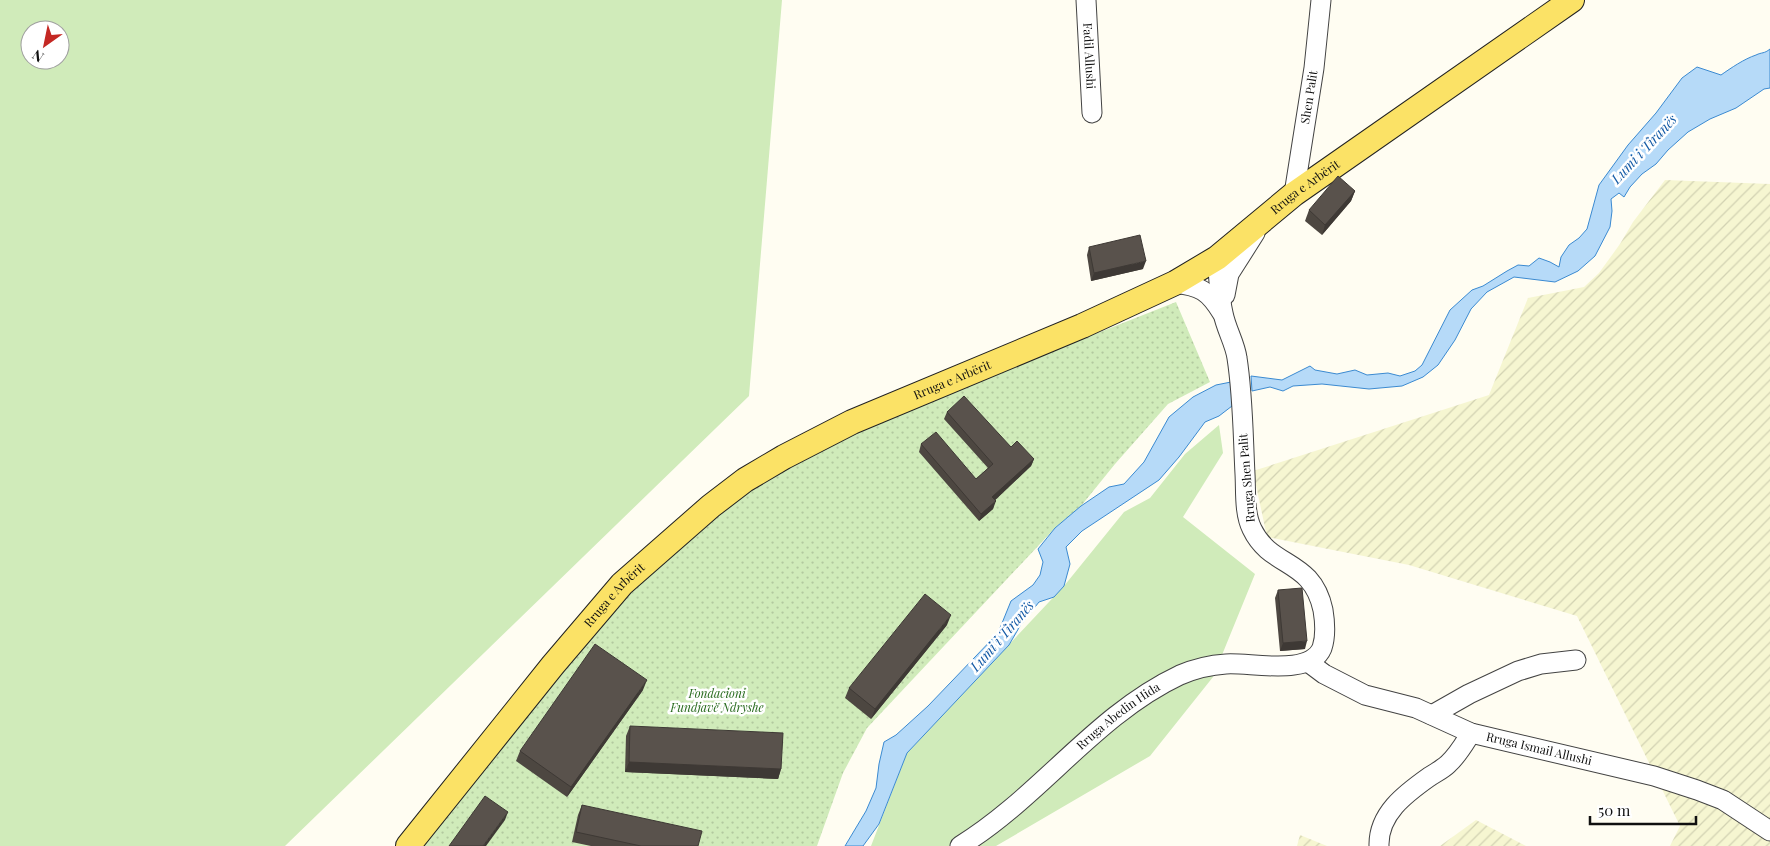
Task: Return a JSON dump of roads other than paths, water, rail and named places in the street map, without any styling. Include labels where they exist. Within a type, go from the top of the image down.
[{"type":"main road","name":"Rruga e Arbërit","points":[[408,846],[552,665],[622,584],[710,506],[745,480],[784,456],[852,422],[1082,326],[1175,283],[1217,258],[1294,194],[1572,0]]},
{"type":"street","name":"Fadil Allushi","points":[[1086,0],[1092,113]]},
{"type":"street","name":"Shen Palit","points":[[1294,194],[1314,68],[1321,0]]},
{"type":"street","points":[[1222,313],[1229,274],[1264,219]]},
{"type":"street","name":"Rruga Shen Palit","points":[[1217,258],[1222,313],[1237,356],[1243,420],[1247,509],[1250,527],[1265,549],[1303,573],[1313,583],[1320,598],[1325,634],[1322,648],[1317,657],[1308,662]]},
{"type":"street","points":[[1175,283],[1196,286],[1212,299],[1222,313]]},
{"type":"street","points":[[1432,715],[1463,697],[1518,671],[1541,664],[1576,660]]},
{"type":"street","name":"Rruga Ismail Allushi","points":[[1308,662],[1324,674],[1365,695],[1416,708],[1471,733],[1654,776],[1697,790],[1723,800],[1770,831]]},
{"type":"street","name":"Rruga Abedin Hida","points":[[960,846],[1005,814],[1117,714],[1181,675],[1204,667],[1227,663],[1277,666],[1308,662]]},
{"type":"street","points":[[1379,846],[1380,831],[1395,804],[1422,782],[1448,765],[1460,751],[1471,733]]},
{"type":"water","name":"Lumi i Tiranës","points":[[1770,49],[1770,88],[1764,89],[1736,108],[1710,119],[1688,132],[1656,164],[1642,174],[1624,197],[1619,193],[1611,199],[1610,227],[1595,256],[1578,271],[1555,282],[1514,277],[1487,292],[1471,309],[1455,340],[1438,365],[1423,377],[1402,386],[1369,389],[1322,384],[1293,386],[1283,391],[1270,387],[1252,391],[1251,376],[1282,380],[1310,366],[1315,370],[1337,374],[1355,370],[1367,375],[1388,373],[1400,376],[1415,371],[1422,365],[1450,310],[1472,290],[1483,286],[1518,265],[1529,266],[1539,258],[1559,267],[1561,257],[1569,245],[1587,229],[1599,185],[1628,145],[1656,113],[1682,78],[1697,67],[1721,75],[1742,61]]},
{"type":"water","name":"Lumi i Tiranës","points":[[1231,382],[1232,406],[1219,416],[1205,422],[1159,480],[1082,531],[1066,547],[1070,564],[1064,586],[1054,597],[1039,602],[1020,626],[1009,645],[907,753],[879,824],[863,846],[845,846],[866,811],[876,788],[884,742],[896,735],[928,706],[998,633],[1011,601],[1033,585],[1040,575],[1043,562],[1038,549],[1055,528],[1081,506],[1109,487],[1124,484],[1144,462],[1169,417],[1193,397],[1216,385]]},
{"type":"park label","name":"Fondacioni Fundjavë Ndryshe","points":[[717,701]]}]
